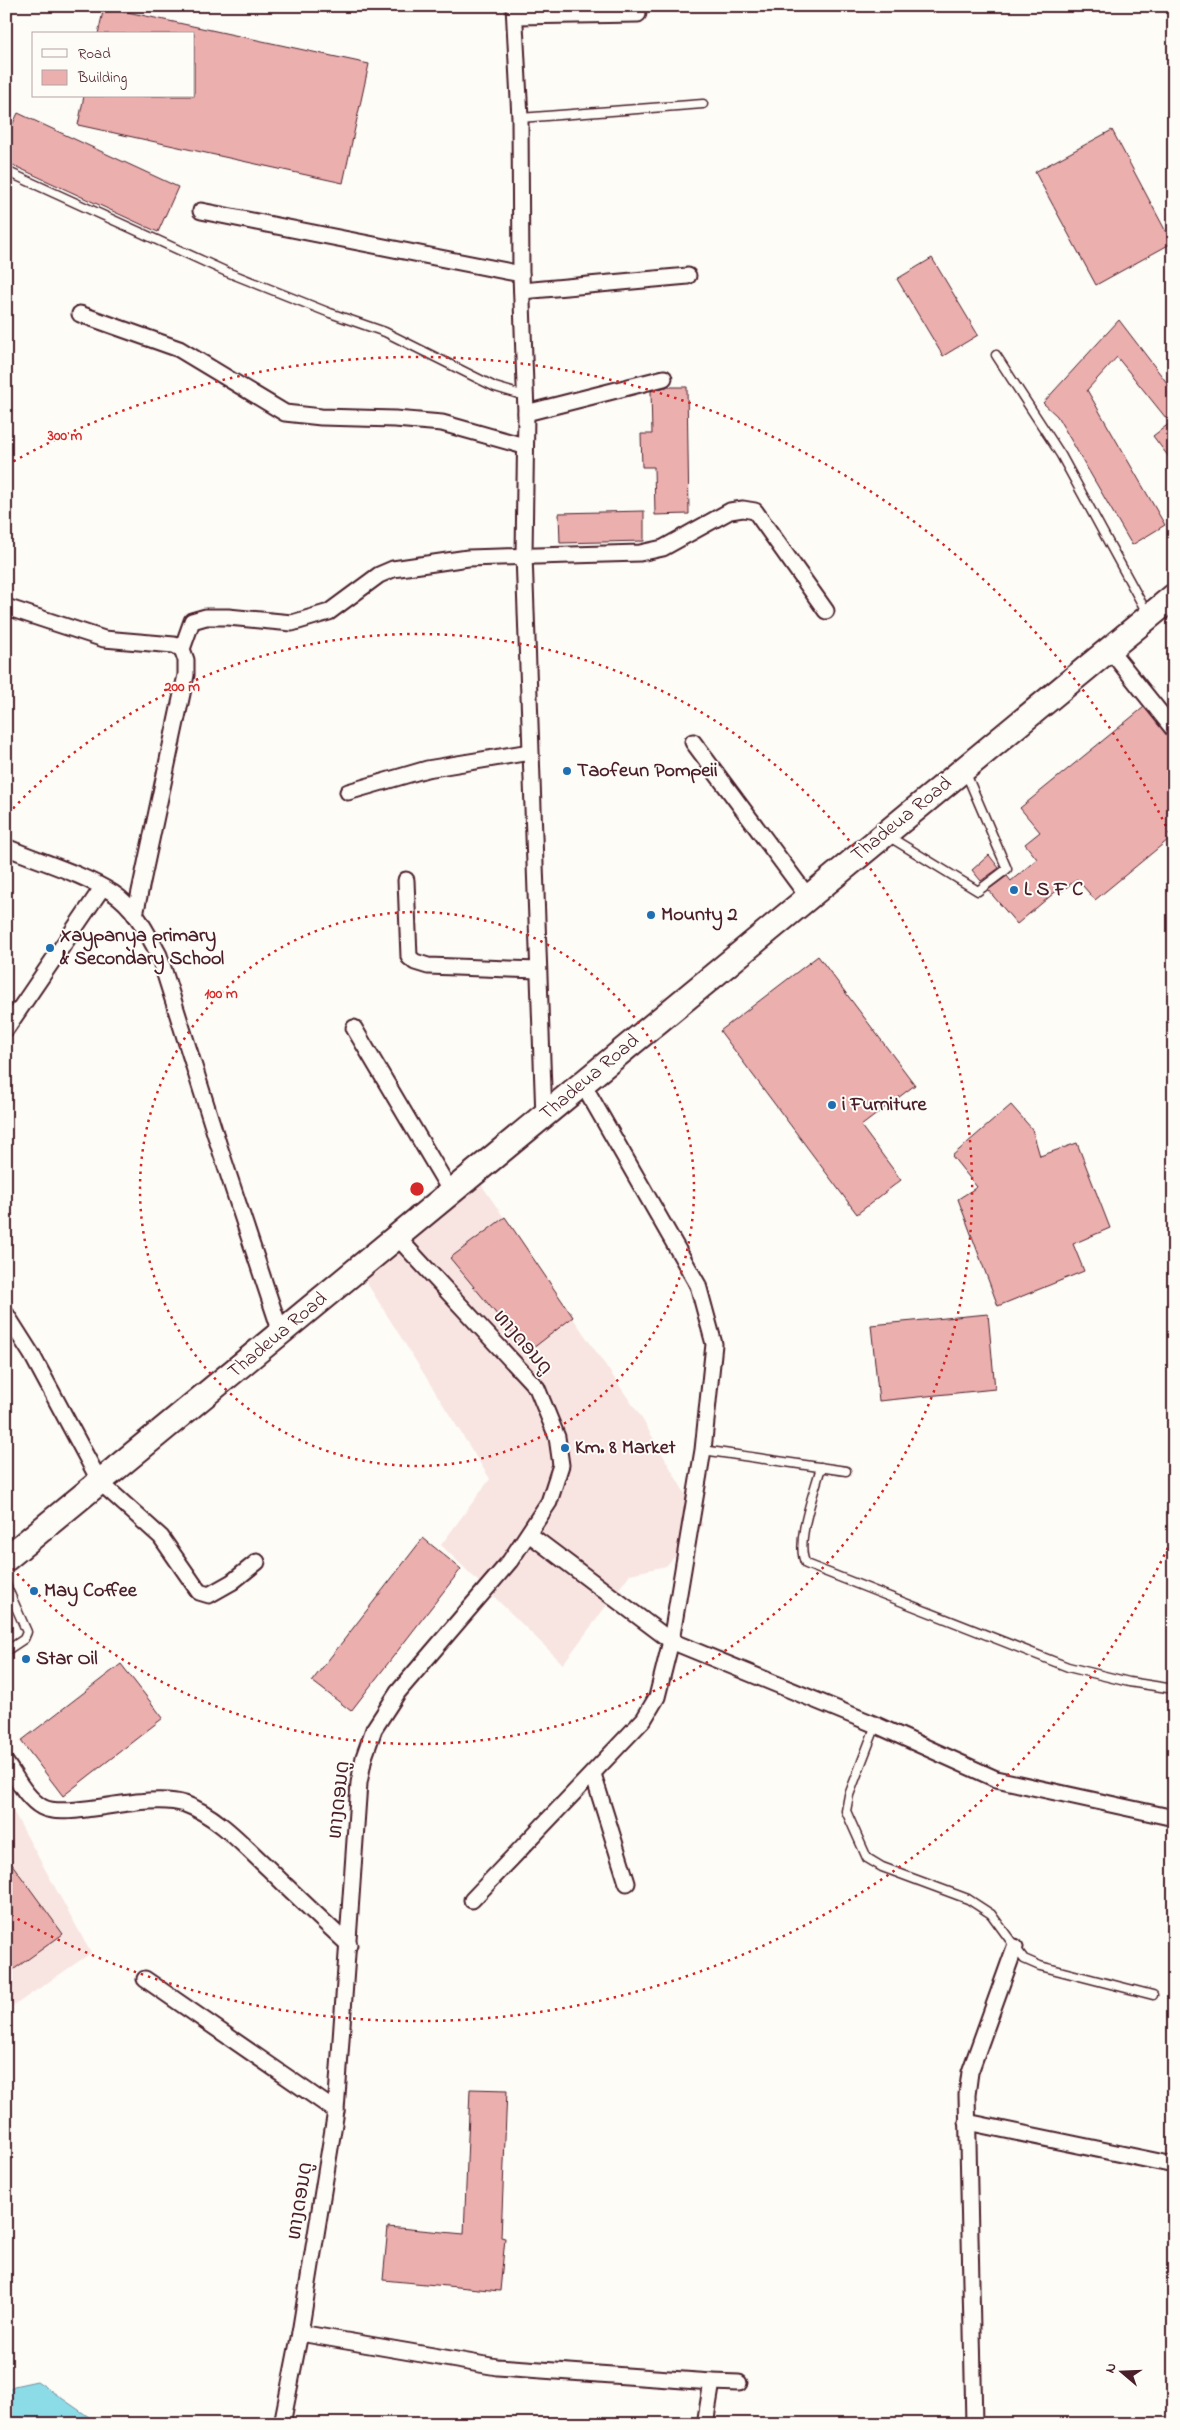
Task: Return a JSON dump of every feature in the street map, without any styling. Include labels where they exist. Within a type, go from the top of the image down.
[{"type":"main road","name":"Thadeua Road","points":[[6,1560],[1174,596]]},
{"type":"street","points":[[544,1117],[524,555],[524,446],[526,413],[521,274],[520,118],[515,11],[638,14]]},
{"type":"street","points":[[201,211],[521,274]]},
{"type":"street","points":[[522,291],[688,276]]},
{"type":"street","points":[[80,314],[179,349],[285,413],[312,417],[395,419],[442,423],[524,446]]},
{"type":"street","points":[[526,413],[664,378]]},
{"type":"street","points":[[135,914],[186,675],[186,660],[182,649],[192,621],[206,617],[292,623],[329,612],[379,575],[393,569],[458,559],[524,555],[640,553],[663,548],[730,511],[743,508],[755,511],[826,611]]},
{"type":"street","points":[[6,607],[104,638],[174,645],[182,649]]},
{"type":"street","points":[[1110,650],[1174,730]]},
{"type":"street","points":[[693,742],[808,897]]},
{"type":"street","points":[[348,792],[427,769],[530,752]]},
{"type":"street","points":[[6,847],[114,894],[135,914],[159,955],[219,1146],[281,1333]]},
{"type":"street","points":[[406,880],[409,957],[415,962],[428,966],[538,970]]},
{"type":"street","points":[[6,1029],[102,888]]},
{"type":"street","points":[[354,1028],[451,1192]]},
{"type":"street","points":[[472,1900],[513,1854],[593,1774],[644,1719],[657,1697],[670,1641],[703,1450],[714,1344],[698,1285],[583,1084]]},
{"type":"street","name":"ທາງດອນດູ","points":[[282,2424],[300,2333],[336,2111],[359,1783],[364,1757],[374,1728],[398,1692],[510,1561],[529,1534],[549,1502],[560,1465],[557,1437],[537,1388],[520,1367],[397,1237]]},
{"type":"street","points":[[6,1314],[32,1355],[100,1482],[161,1537],[199,1592],[209,1595],[232,1582],[257,1562]]},
{"type":"street","points":[[529,1534],[670,1641],[876,1725],[996,1779],[1174,1818]]},
{"type":"street","points":[[6,1763],[30,1797],[44,1808],[64,1810],[140,1801],[167,1801],[184,1804],[202,1812],[240,1843],[349,1945]]},
{"type":"street","points":[[593,1774],[627,1883]]},
{"type":"street","points":[[974,2424],[967,2095],[970,2072],[1015,1947]]},
{"type":"street","points":[[145,1978],[336,2111]]},
{"type":"street","points":[[968,2122],[1174,2166]]},
{"type":"street","points":[[300,2333],[497,2367],[739,2383]]},
{"type":"street","points":[[705,2424],[712,2382]]},
{"type":"lane","points":[[520,118],[703,104]]},
{"type":"lane","points":[[6,171],[226,272],[330,313],[385,332],[495,387],[525,396]]},
{"type":"lane","points":[[996,355],[1060,455],[1150,617]]},
{"type":"lane","points":[[885,834],[978,891],[1007,869],[964,769]]},
{"type":"lane","points":[[703,1450],[846,1471]]},
{"type":"lane","points":[[821,1468],[803,1537],[802,1558],[806,1564],[1025,1652],[1068,1667],[1129,1682],[1174,1689]]},
{"type":"lane","points":[[6,1585],[27,1632],[24,1640],[6,1651]]},
{"type":"lane","points":[[876,1725],[849,1795],[846,1810],[868,1858],[882,1867],[968,1899],[991,1914],[1024,1959],[1040,1966],[1153,1995]]},
{"type":"shaded area","name":"Km. 8 Market","points":[[474,1174],[641,1417],[703,1525],[666,1566],[630,1574],[563,1664],[441,1545],[490,1479],[358,1269]]},
{"type":"shaded area","points":[[6,1798],[91,1953],[6,2011]]},
{"type":"water","points":[[37,2381],[99,2424],[6,2424],[6,2391],[14,2386]]},
{"type":"building","points":[[104,7],[369,64],[343,183],[78,125],[84,98],[195,98],[195,32],[98,32]]},
{"type":"building","points":[[18,113],[178,187],[158,232],[6,162],[6,138]]},
{"type":"building","points":[[1112,130],[1172,243],[1096,285],[1035,172]]},
{"type":"building","points":[[932,258],[978,335],[943,356],[897,279]]},
{"type":"building","points":[[1119,320],[1174,392],[1174,464],[1153,436],[1170,423],[1117,357],[1087,390],[1165,525],[1132,545],[1057,416],[1043,403]]},
{"type":"building","points":[[666,387],[687,387],[689,514],[655,515],[654,467],[642,467],[641,434],[652,434],[651,391]]},
{"type":"building","points":[[644,511],[644,541],[560,543],[559,513]]},
{"type":"building","points":[[1144,707],[1174,742],[1174,835],[1095,900],[1077,879],[1062,891],[1060,888],[1017,924],[988,890],[1007,876],[1011,881],[1037,859],[1025,844],[1040,832],[1020,808]]},
{"type":"building","points":[[989,855],[999,868],[981,881],[972,870]]},
{"type":"building","name":"i Furniture","points":[[818,956],[915,1085],[861,1126],[901,1180],[857,1214],[720,1031]]},
{"type":"building","points":[[1011,1105],[1032,1129],[1040,1156],[1077,1143],[1110,1228],[1073,1244],[1084,1271],[998,1306],[958,1199],[977,1187],[952,1156]]},
{"type":"building","points":[[505,1217],[573,1317],[528,1352],[450,1258]]},
{"type":"building","points":[[988,1314],[995,1389],[879,1401],[871,1325]]},
{"type":"building","points":[[423,1538],[461,1569],[351,1711],[312,1681]]},
{"type":"building","points":[[121,1664],[163,1718],[63,1796],[21,1741]]},
{"type":"building","points":[[6,1856],[63,1934],[6,1975]]},
{"type":"building","points":[[470,2089],[507,2090],[501,2237],[505,2238],[500,2291],[383,2280],[388,2227],[464,2234]]},
{"type":"place","name":"Taofeun Pompeii","points":[[567,771]]},
{"type":"place","name":"L S F C","points":[[1014,890]]},
{"type":"place","name":"Mounty 2","points":[[651,915]]},
{"type":"place","name":"Xaypanya primary & Secondary School","points":[[50,948]]},
{"type":"place","name":"i Furniture","points":[[832,1105]]},
{"type":"place","name":"Km. 8 Market","points":[[565,1448]]},
{"type":"place","name":"May Coffee","points":[[34,1591]]},
{"type":"place","name":"Star Oil","points":[[26,1659]]}]
